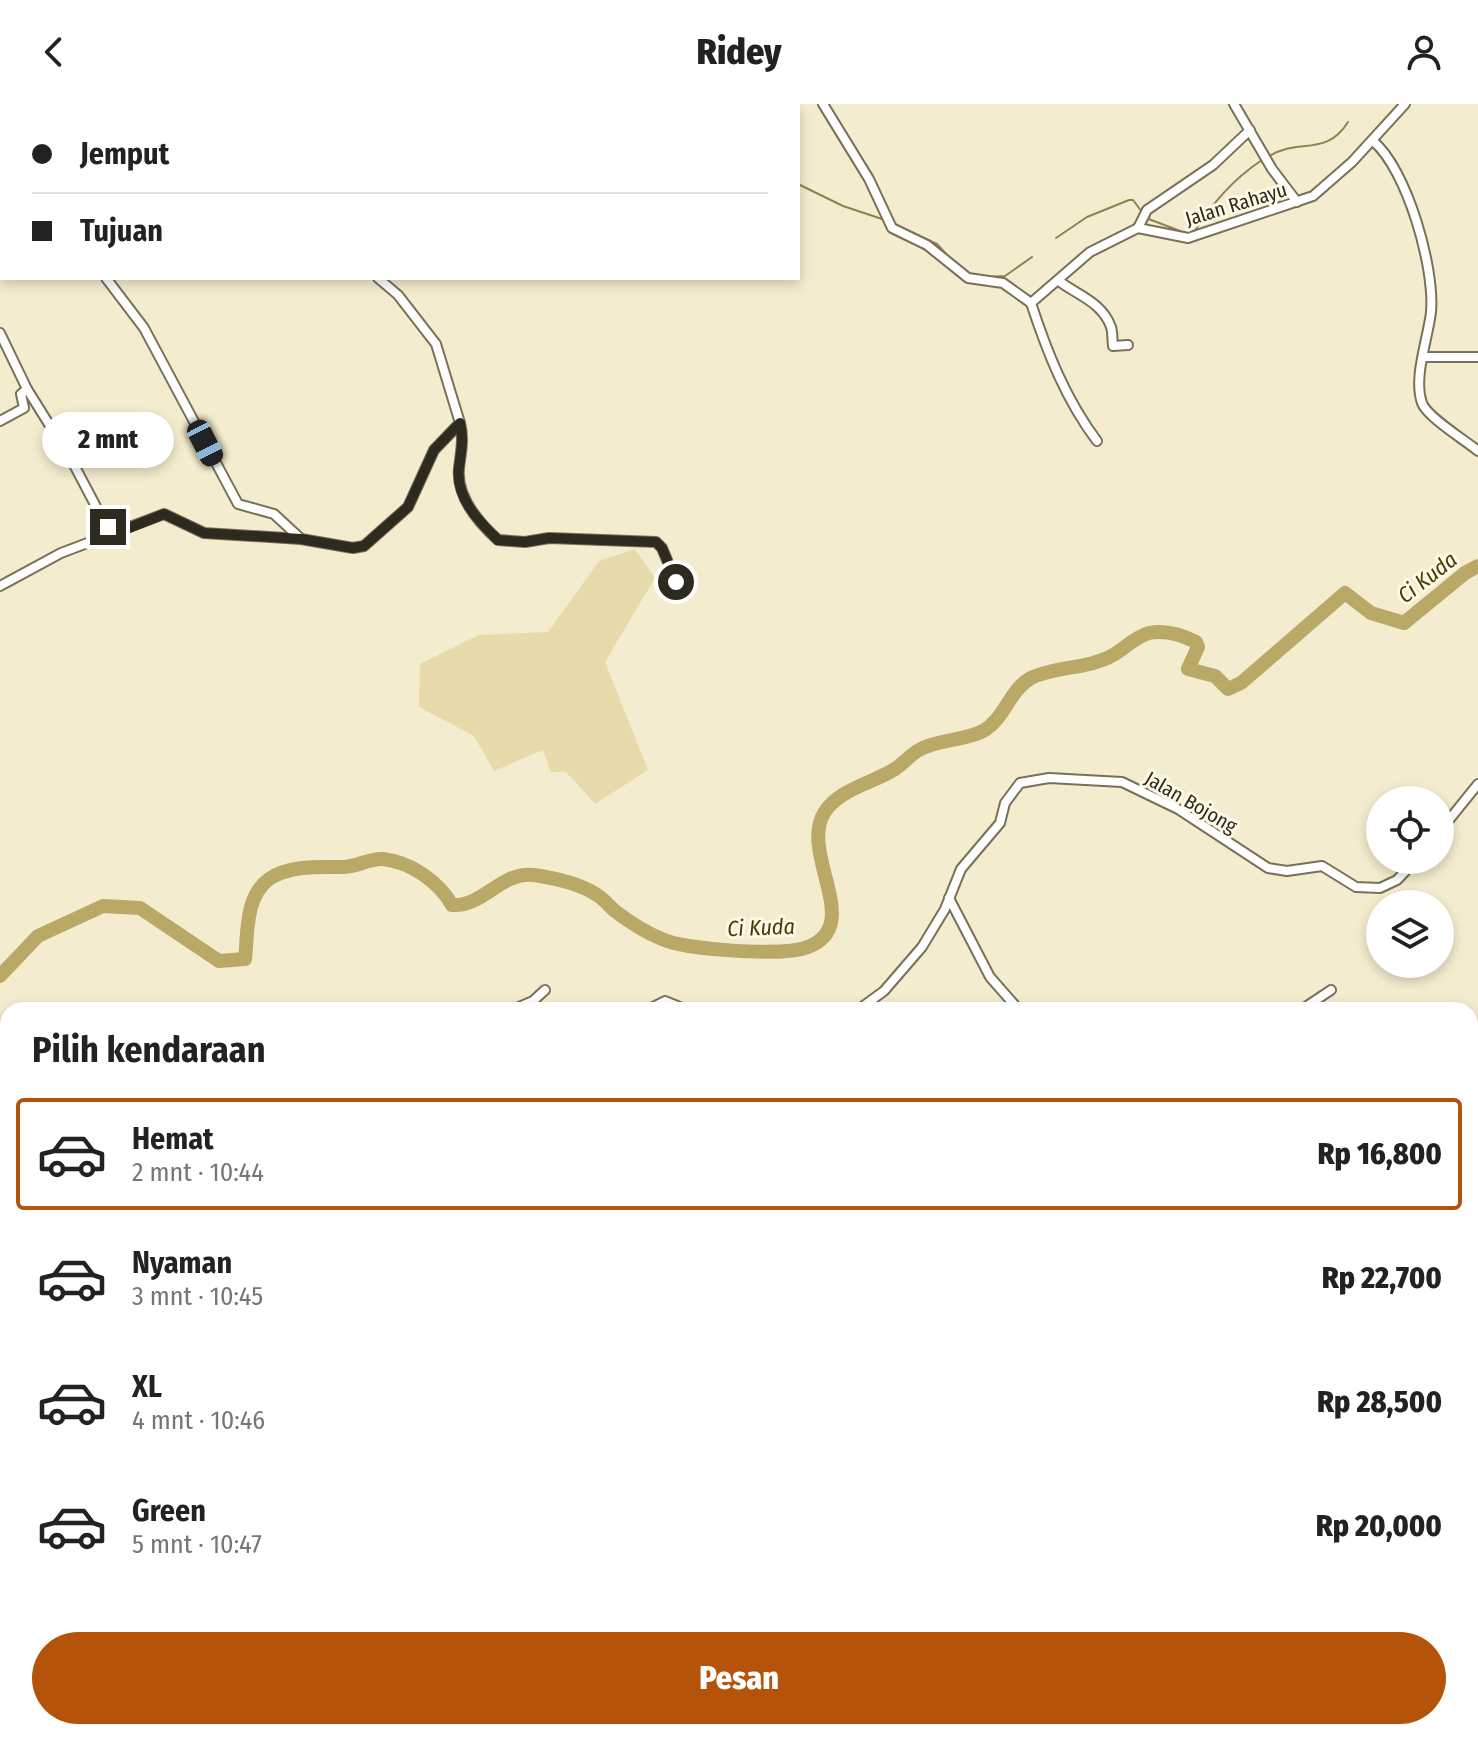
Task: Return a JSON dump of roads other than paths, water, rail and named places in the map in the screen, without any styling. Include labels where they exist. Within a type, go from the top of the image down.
[{"type":"street","points":[[823,104],[869,179],[888,221],[898,233],[927,245],[968,278],[1003,283],[1031,303],[1057,372],[1079,415],[1097,441]]},
{"type":"street","points":[[1234,104],[1272,169],[1297,202]]},
{"type":"street","name":"Jalan Rahayu","points":[[1138,228],[1188,238],[1297,202],[1325,188],[1405,104]]},
{"type":"street","points":[[1031,303],[1090,252],[1138,228],[1144,214],[1213,165],[1250,130]]},
{"type":"street","points":[[1373,141],[1383,149],[1396,172],[1423,247],[1431,307],[1420,385],[1425,409],[1478,451]]},
{"type":"street","points":[[108,280],[144,328],[232,496],[245,507],[274,514],[301,539]]},
{"type":"street","points":[[380,280],[398,295],[436,344],[460,423],[463,441],[458,470],[461,488],[472,512],[498,540],[525,542],[549,538],[656,542],[662,548],[676,582]]},
{"type":"street","points":[[1059,281],[1078,296],[1088,298],[1104,314],[1112,331],[1113,346],[1128,345]]},
{"type":"street","points":[[0,333],[27,389],[72,461],[111,535]]},
{"type":"street","points":[[1424,357],[1478,357]]},
{"type":"street","points":[[0,421],[24,408],[21,394],[27,389]]},
{"type":"street","points":[[0,586],[61,553],[164,514],[204,533],[301,539],[353,548],[368,543],[408,507],[434,450],[460,423]]},
{"type":"street","name":"Jalan Bojong","points":[[869,1002],[884,991],[922,947],[961,869],[1000,823],[1005,803],[1020,783],[1049,778],[1122,782],[1178,809],[1268,868],[1287,871],[1322,866],[1356,887],[1380,888],[1403,874]]},
{"type":"street","points":[[1454,814],[1478,784]]},
{"type":"street","points":[[949,898],[990,977],[1012,1002]]},
{"type":"street","points":[[531,1002],[545,990]]},
{"type":"street","points":[[1313,1002],[1331,990]]},
{"type":"waterway","points":[[1268,157],[1290,148],[1321,144],[1339,133],[1348,122]]},
{"type":"waterway","points":[[1194,232],[1224,193],[1262,160]]},
{"type":"waterway","points":[[800,185],[843,206],[885,220]]},
{"type":"waterway","points":[[1056,238],[1087,217],[1129,200],[1133,200],[1142,212]]},
{"type":"waterway","points":[[1146,218],[1188,234]]},
{"type":"waterway","points":[[895,225],[937,244],[950,258]]},
{"type":"waterway","points":[[986,277],[1005,276],[1032,257]]},
{"type":"waterway","name":"Ci Kuda","points":[[0,976],[38,936],[103,906],[140,908],[219,961],[245,959],[252,905],[261,886],[269,879],[295,869],[346,867],[378,859],[404,864],[423,874],[452,905],[474,901],[512,878],[534,875],[591,891],[638,926],[674,943],[755,952],[805,948],[823,938],[831,924],[832,908],[819,849],[819,830],[830,805],[847,792],[895,769],[919,750],[983,731],[1031,678],[1104,660],[1144,635],[1161,632],[1196,642],[1198,647],[1188,669],[1215,676],[1228,689],[1241,683],[1345,593],[1371,613],[1404,623],[1478,566]]}]
